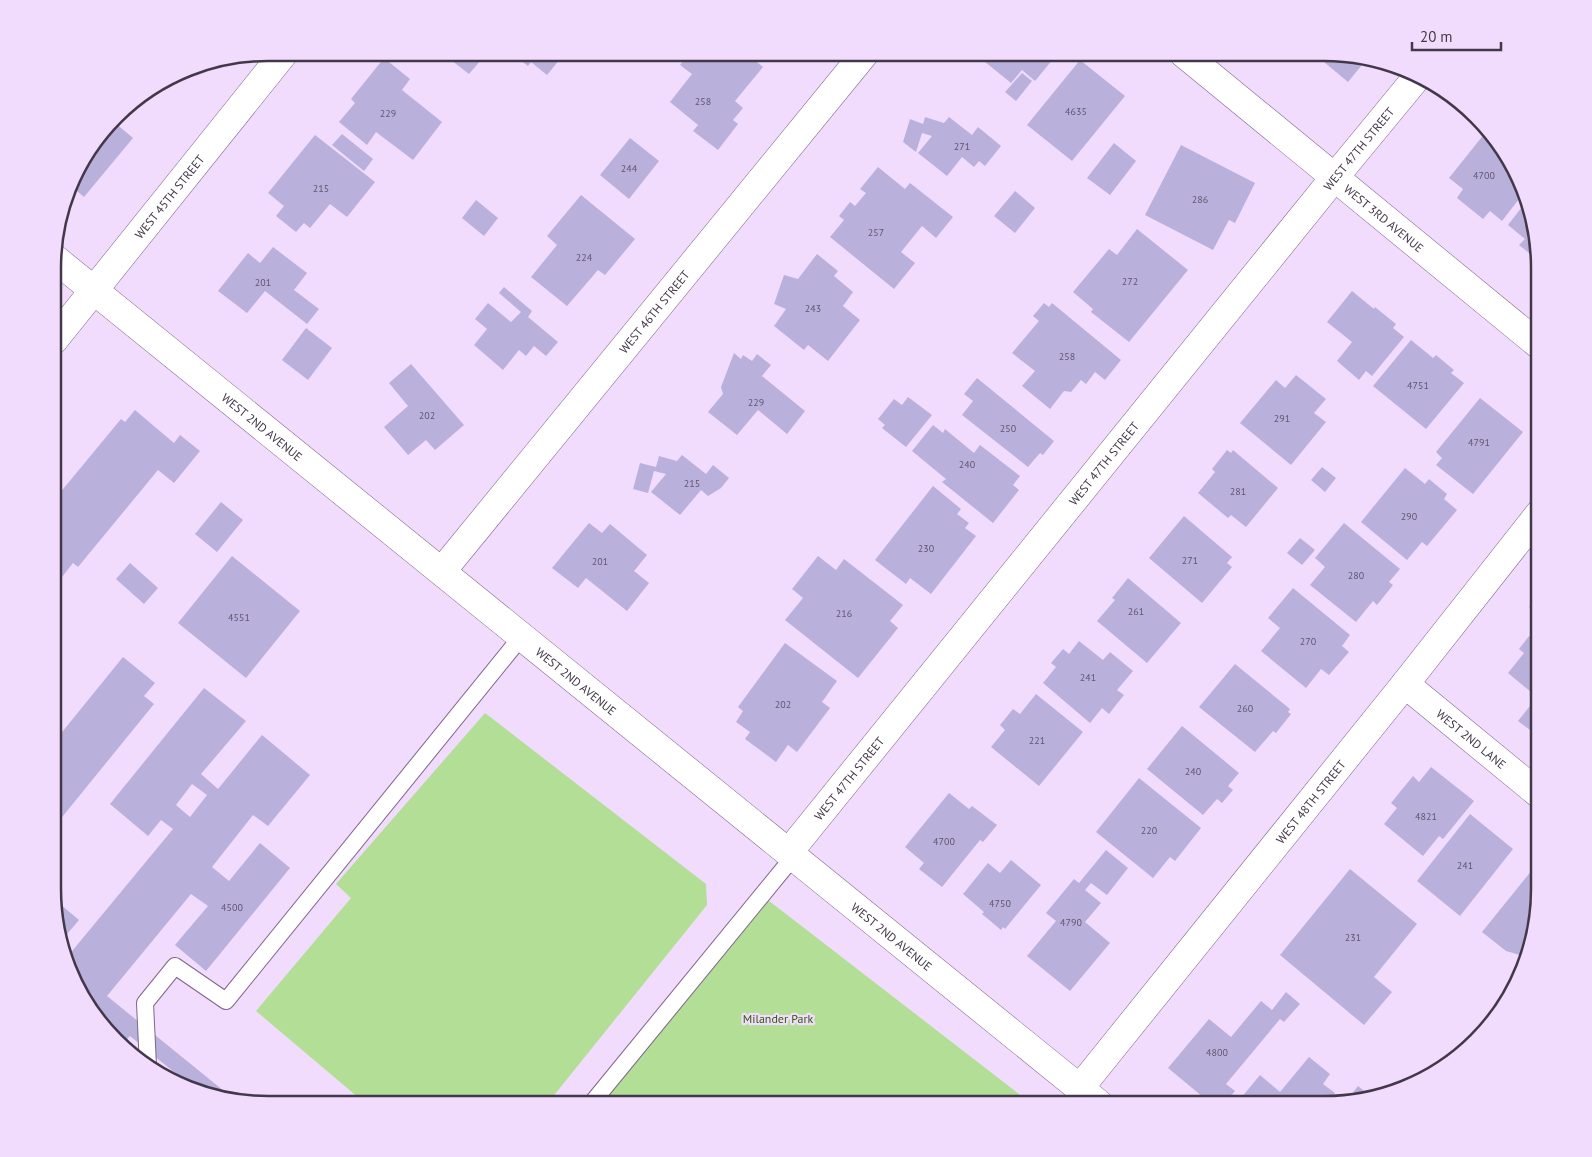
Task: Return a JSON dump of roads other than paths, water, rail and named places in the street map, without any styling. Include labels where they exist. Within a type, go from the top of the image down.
[{"type":"street","name":"WEST 45TH STREET","points":[[61,331],[277,61]]},
{"type":"street","name":"WEST 46TH STREET","points":[[442,571],[858,61]]},
{"type":"street","name":"WEST 3RD AVENUE","points":[[1192,61],[1531,338]]},
{"type":"street","name":"WEST 47TH STREET","points":[[792,854],[1413,82]]},
{"type":"street","name":"WEST 2ND AVENUE","points":[[61,264],[792,854],[1088,1096]]},
{"type":"street","name":"WEST 48TH STREET","points":[[1090,1096],[1405,684],[1531,524]]},
{"type":"street","name":"WEST 2ND LANE","points":[[1405,684],[1531,787]]},
{"type":"lane","points":[[148,1057],[145,1003],[175,966],[226,1001],[522,636]]},
{"type":"lane","points":[[597,1096],[792,854]]},
{"type":"park label","name":"Milander Park","points":[[778,1018]]}]
